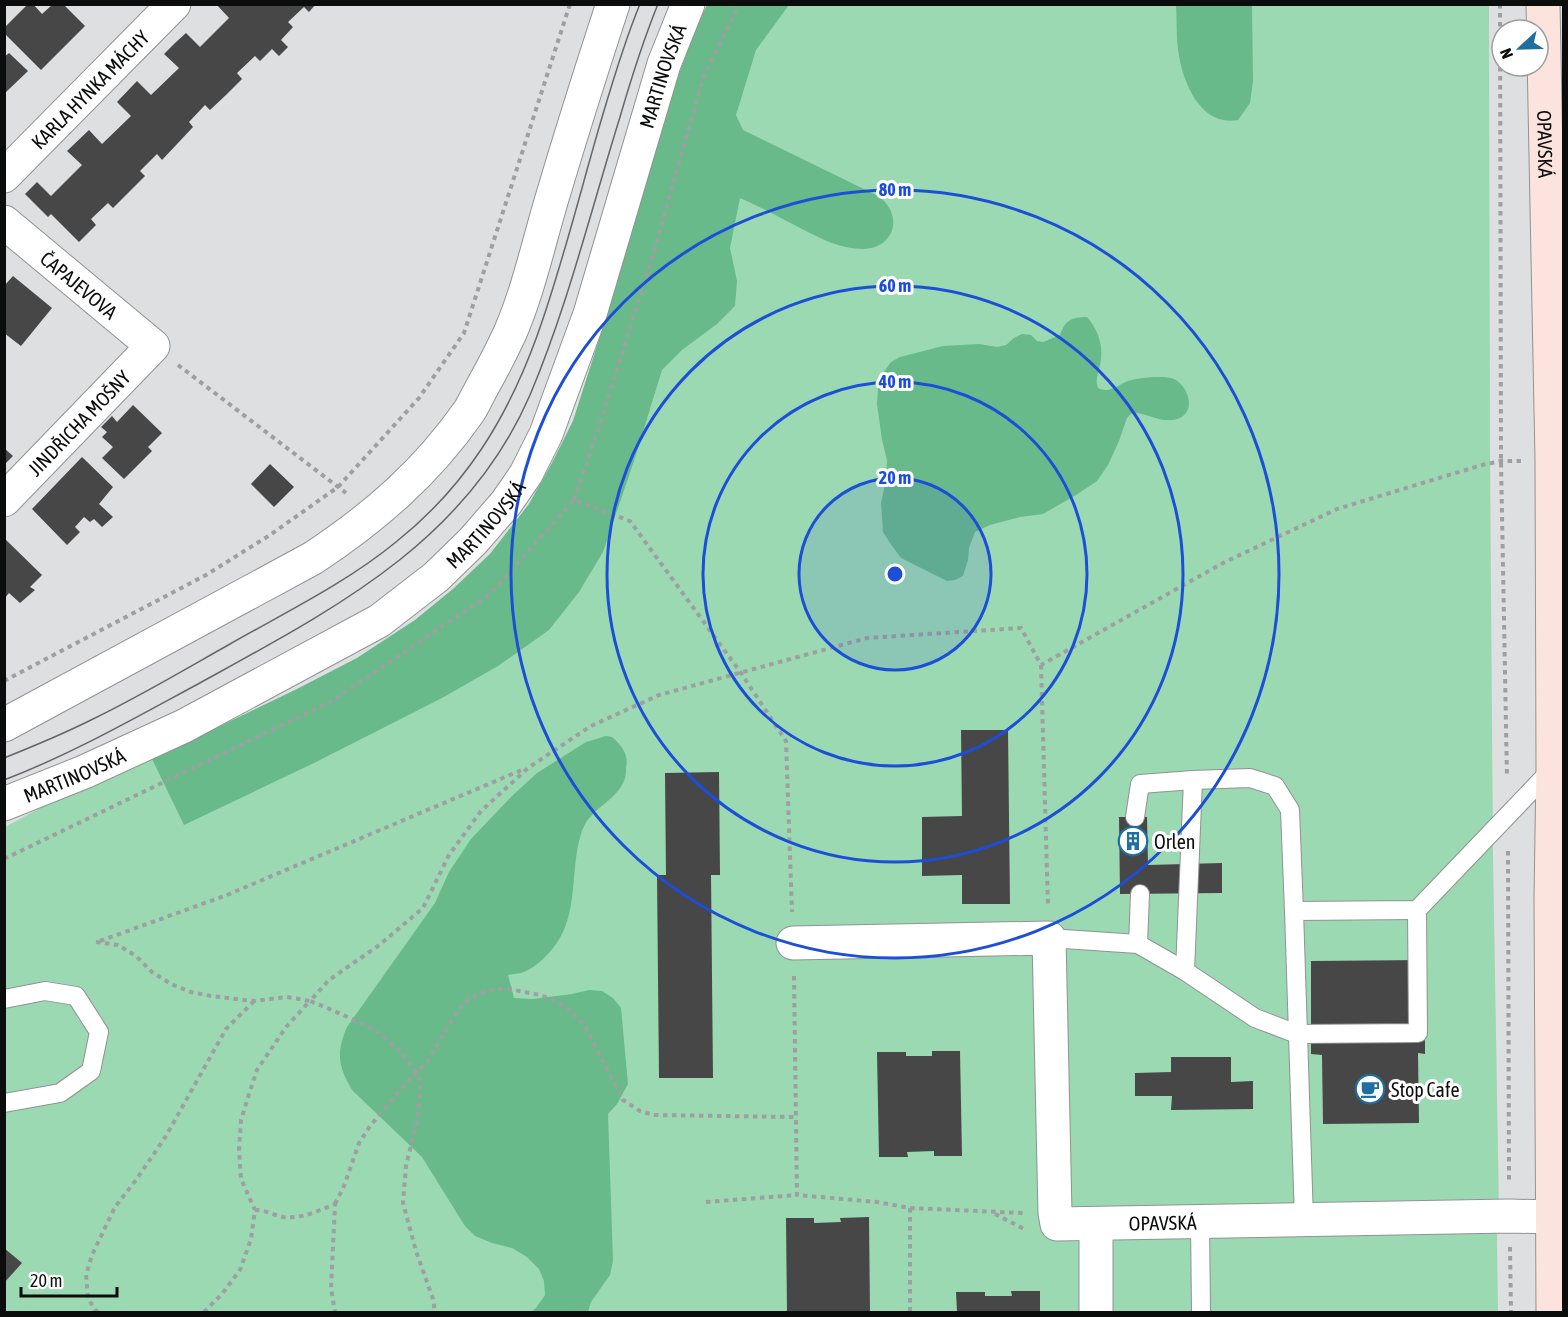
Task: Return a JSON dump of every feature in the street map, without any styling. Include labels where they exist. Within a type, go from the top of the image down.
[{"type":"main road","name":"OPAVSKÁ","points":[[1543,4],[1552,460],[1553,1312]]},
{"type":"street","name":"KARLA HYNKA MÁCHY","points":[[4,176],[174,4]]},
{"type":"street","points":[[4,725],[313,558],[375,514],[427,465],[471,407],[510,332],[524,294],[586,84],[613,4]]},
{"type":"street","name":"MARTINOVSKÁ","points":[[4,804],[84,772],[184,726],[379,621],[436,577],[473,541],[506,503],[526,474],[546,434],[590,314],[661,75],[688,4]]},
{"type":"street","name":"ČAPAJEVOVA","points":[[4,222],[153,346]]},
{"type":"street","name":"JINDŘICHA MOŠNY","points":[[4,500],[153,346]]},
{"type":"street","points":[[793,943],[1049,938],[1055,1214]]},
{"type":"street","name":"OPAVSKÁ","points":[[1055,1214],[1057,1224],[1553,1217]]},
{"type":"street","points":[[1096,1224],[1096,1312]]},
{"type":"lane","points":[[1049,938],[1138,944],[1185,971],[1255,1018],[1297,1034],[1418,1033],[1417,910],[1552,768]]},
{"type":"lane","points":[[1136,817],[1140,784],[1193,780],[1250,778],[1275,786],[1290,810],[1304,1220]]},
{"type":"lane","points":[[1185,971],[1193,780]]},
{"type":"lane","points":[[1138,944],[1140,894]]},
{"type":"lane","points":[[1294,911],[1417,910]]},
{"type":"lane","points":[[4,999],[45,991],[76,996],[99,1032],[91,1071],[60,1093],[4,1104]]},
{"type":"lane","points":[[1200,1222],[1201,1312]]},
{"type":"path","points":[[4,681],[206,574],[270,535],[338,487],[419,398],[464,333],[570,4]]},
{"type":"path","points":[[4,859],[332,701],[490,594],[574,500],[597,436],[655,248],[703,78],[739,4]]},
{"type":"path","points":[[1500,4],[1502,461],[1508,814],[1511,1312]]},
{"type":"path","points":[[153,346],[375,514]]},
{"type":"path","points":[[1041,665],[1222,563],[1337,509],[1502,461]]},
{"type":"path","points":[[574,500],[630,521],[741,673],[786,741],[793,943],[797,1195]]},
{"type":"path","points":[[204,1312],[222,1294],[240,1270],[251,1239],[255,1210],[241,1179],[239,1149],[241,1120],[257,1070],[286,1027],[329,980],[378,946],[423,908],[449,855],[481,812],[528,768],[591,726],[658,694],[867,638],[1021,628],[1041,665],[1049,938]]},
{"type":"path","points":[[435,1312],[403,1203],[406,1166],[417,1121],[421,1082],[399,1050],[368,1026],[326,1006],[287,997],[253,1001],[191,992],[171,984],[152,972],[135,956],[118,945],[96,942],[226,896],[528,768]]},
{"type":"path","points":[[335,1312],[331,1288],[335,1204],[359,1143],[370,1126],[427,1062],[454,1016],[465,1002],[476,995],[497,989],[509,989],[540,994],[562,1005],[585,1026],[623,1100],[640,1111],[654,1115],[796,1117]]},
{"type":"path","points":[[98,1312],[88,1298],[86,1275],[92,1255],[115,1207],[166,1136],[226,1029],[253,1001]]},
{"type":"path","points":[[706,1202],[797,1195],[877,1202],[910,1208],[1055,1214]]},
{"type":"path","points":[[255,1210],[297,1218],[335,1204]]},
{"type":"path","points":[[910,1208],[910,1312]]},
{"type":"green space","points":[[707,5],[1489,5],[1490,455],[1499,1212],[1498,1312],[5,1312],[5,827],[59,798],[152,759],[357,658],[415,620],[453,589],[490,554],[529,504],[573,421],[605,321],[641,191]]},
{"type":"green space","points":[[707,5],[789,5],[756,50],[736,115],[743,130],[881,198],[893,217],[893,225],[887,239],[873,248],[855,249],[839,245],[740,198],[730,248],[737,281],[735,306],[717,324],[682,350],[662,370],[603,552],[579,592],[549,630],[498,666],[442,698],[184,825],[152,759],[357,658],[415,620],[453,589],[490,554],[529,504],[573,421],[605,321],[666,111],[695,29]]},
{"type":"green space","points":[[1176,5],[1252,5],[1253,81],[1250,103],[1238,120],[1214,117],[1197,102],[1190,91],[1179,56]]},
{"type":"green space","points":[[1087,317],[1095,328],[1101,346],[1098,388],[1106,390],[1138,379],[1158,377],[1174,379],[1184,387],[1187,393],[1189,406],[1187,411],[1183,416],[1171,420],[1132,413],[1127,418],[1108,465],[1097,481],[1043,514],[1020,517],[990,525],[975,532],[963,576],[947,581],[901,558],[883,532],[881,503],[887,460],[877,404],[878,389],[883,373],[891,362],[900,357],[943,346],[979,344],[997,347],[1006,345],[1022,334],[1031,335],[1037,341],[1043,342],[1060,335],[1070,320]]},
{"type":"green space","points":[[606,736],[612,737],[624,751],[627,763],[625,778],[620,789],[595,811],[581,834],[572,899],[564,930],[556,944],[531,969],[508,975],[514,998],[533,999],[589,990],[602,991],[613,998],[621,1008],[628,1084],[617,1104],[608,1114],[613,1261],[610,1275],[591,1302],[588,1312],[531,1312],[545,1295],[544,1281],[539,1269],[527,1257],[512,1248],[475,1236],[465,1226],[422,1157],[352,1090],[341,1066],[341,1044],[347,1027],[435,903],[449,872],[471,839],[537,773],[586,742]]},
{"type":"building","points":[[28,4],[33,4],[42,14],[52,5],[64,5],[85,26],[41,70],[4,33],[4,28]]},
{"type":"building","points":[[216,4],[316,4],[309,12],[304,7],[288,22],[293,27],[281,40],[288,47],[279,56],[272,49],[260,61],[255,56],[237,73],[242,79],[210,110],[205,105],[189,122],[193,127],[162,160],[157,154],[140,171],[145,176],[113,208],[108,203],[91,219],[96,225],[79,242],[51,214],[48,217],[25,194],[37,182],[51,196],[82,165],[67,151],[89,130],[102,144],[131,116],[117,102],[137,81],[151,95],[179,68],[164,54],[186,33],[200,47],[229,18]]},
{"type":"building","points":[[9,53],[28,71],[4,94],[4,57]]},
{"type":"building","points":[[13,276],[52,308],[21,346],[4,333],[4,286]]},
{"type":"building","points":[[133,405],[162,433],[148,447],[152,451],[124,479],[102,458],[113,447],[102,437],[107,432],[101,427],[112,416],[117,422]]},
{"type":"building","points":[[4,448],[13,456],[4,465]]},
{"type":"building","points":[[82,457],[113,487],[99,504],[113,517],[102,527],[94,519],[90,522],[84,517],[75,527],[80,532],[67,545],[32,509]]},
{"type":"building","points":[[270,464],[294,487],[274,507],[251,484]]},
{"type":"building","points":[[4,538],[42,575],[30,587],[35,590],[20,603],[9,593],[4,599]]},
{"type":"building","points":[[961,730],[1008,730],[1010,904],[962,904],[962,875],[922,876],[922,817],[962,816]]},
{"type":"building","points":[[719,772],[720,875],[711,875],[713,1078],[659,1078],[657,875],[666,875],[665,773]]},
{"type":"building","points":[[1119,817],[1147,817],[1148,865],[1222,863],[1222,893],[1120,894]]},
{"type":"building","points":[[1425,960],[1425,1054],[1418,1053],[1419,1123],[1323,1124],[1322,1055],[1311,1054],[1311,961]]},
{"type":"building","points":[[932,1051],[960,1051],[962,1156],[934,1156],[934,1151],[907,1152],[908,1157],[879,1157],[877,1052],[906,1052],[906,1056],[932,1056]]},
{"type":"building","points":[[1171,1057],[1231,1057],[1231,1082],[1253,1081],[1253,1109],[1171,1110],[1172,1096],[1135,1096],[1135,1073],[1171,1072]]},
{"type":"building","points":[[869,1217],[870,1312],[787,1312],[786,1218],[814,1218],[814,1223],[841,1222],[840,1218]]},
{"type":"building","points":[[4,1248],[22,1263],[4,1283]]},
{"type":"building","points":[[1011,1291],[1040,1291],[1040,1312],[957,1312],[956,1292],[985,1292],[985,1296],[1012,1296]]},
{"type":"tram line","points":[[4,758],[70,730],[126,702],[336,584],[377,557],[421,521],[463,475],[497,423],[512,395],[537,336],[564,254],[616,72],[640,4]]},
{"type":"tram line","points":[[4,780],[54,759],[127,722],[248,656],[345,599],[390,567],[432,532],[470,492],[503,447],[530,395],[544,361],[568,292],[633,74],[658,4]]},
{"type":"place","name":"Orlen","points":[[1133,841]]},
{"type":"place","name":"Stop Cafe","points":[[1370,1089]]}]
